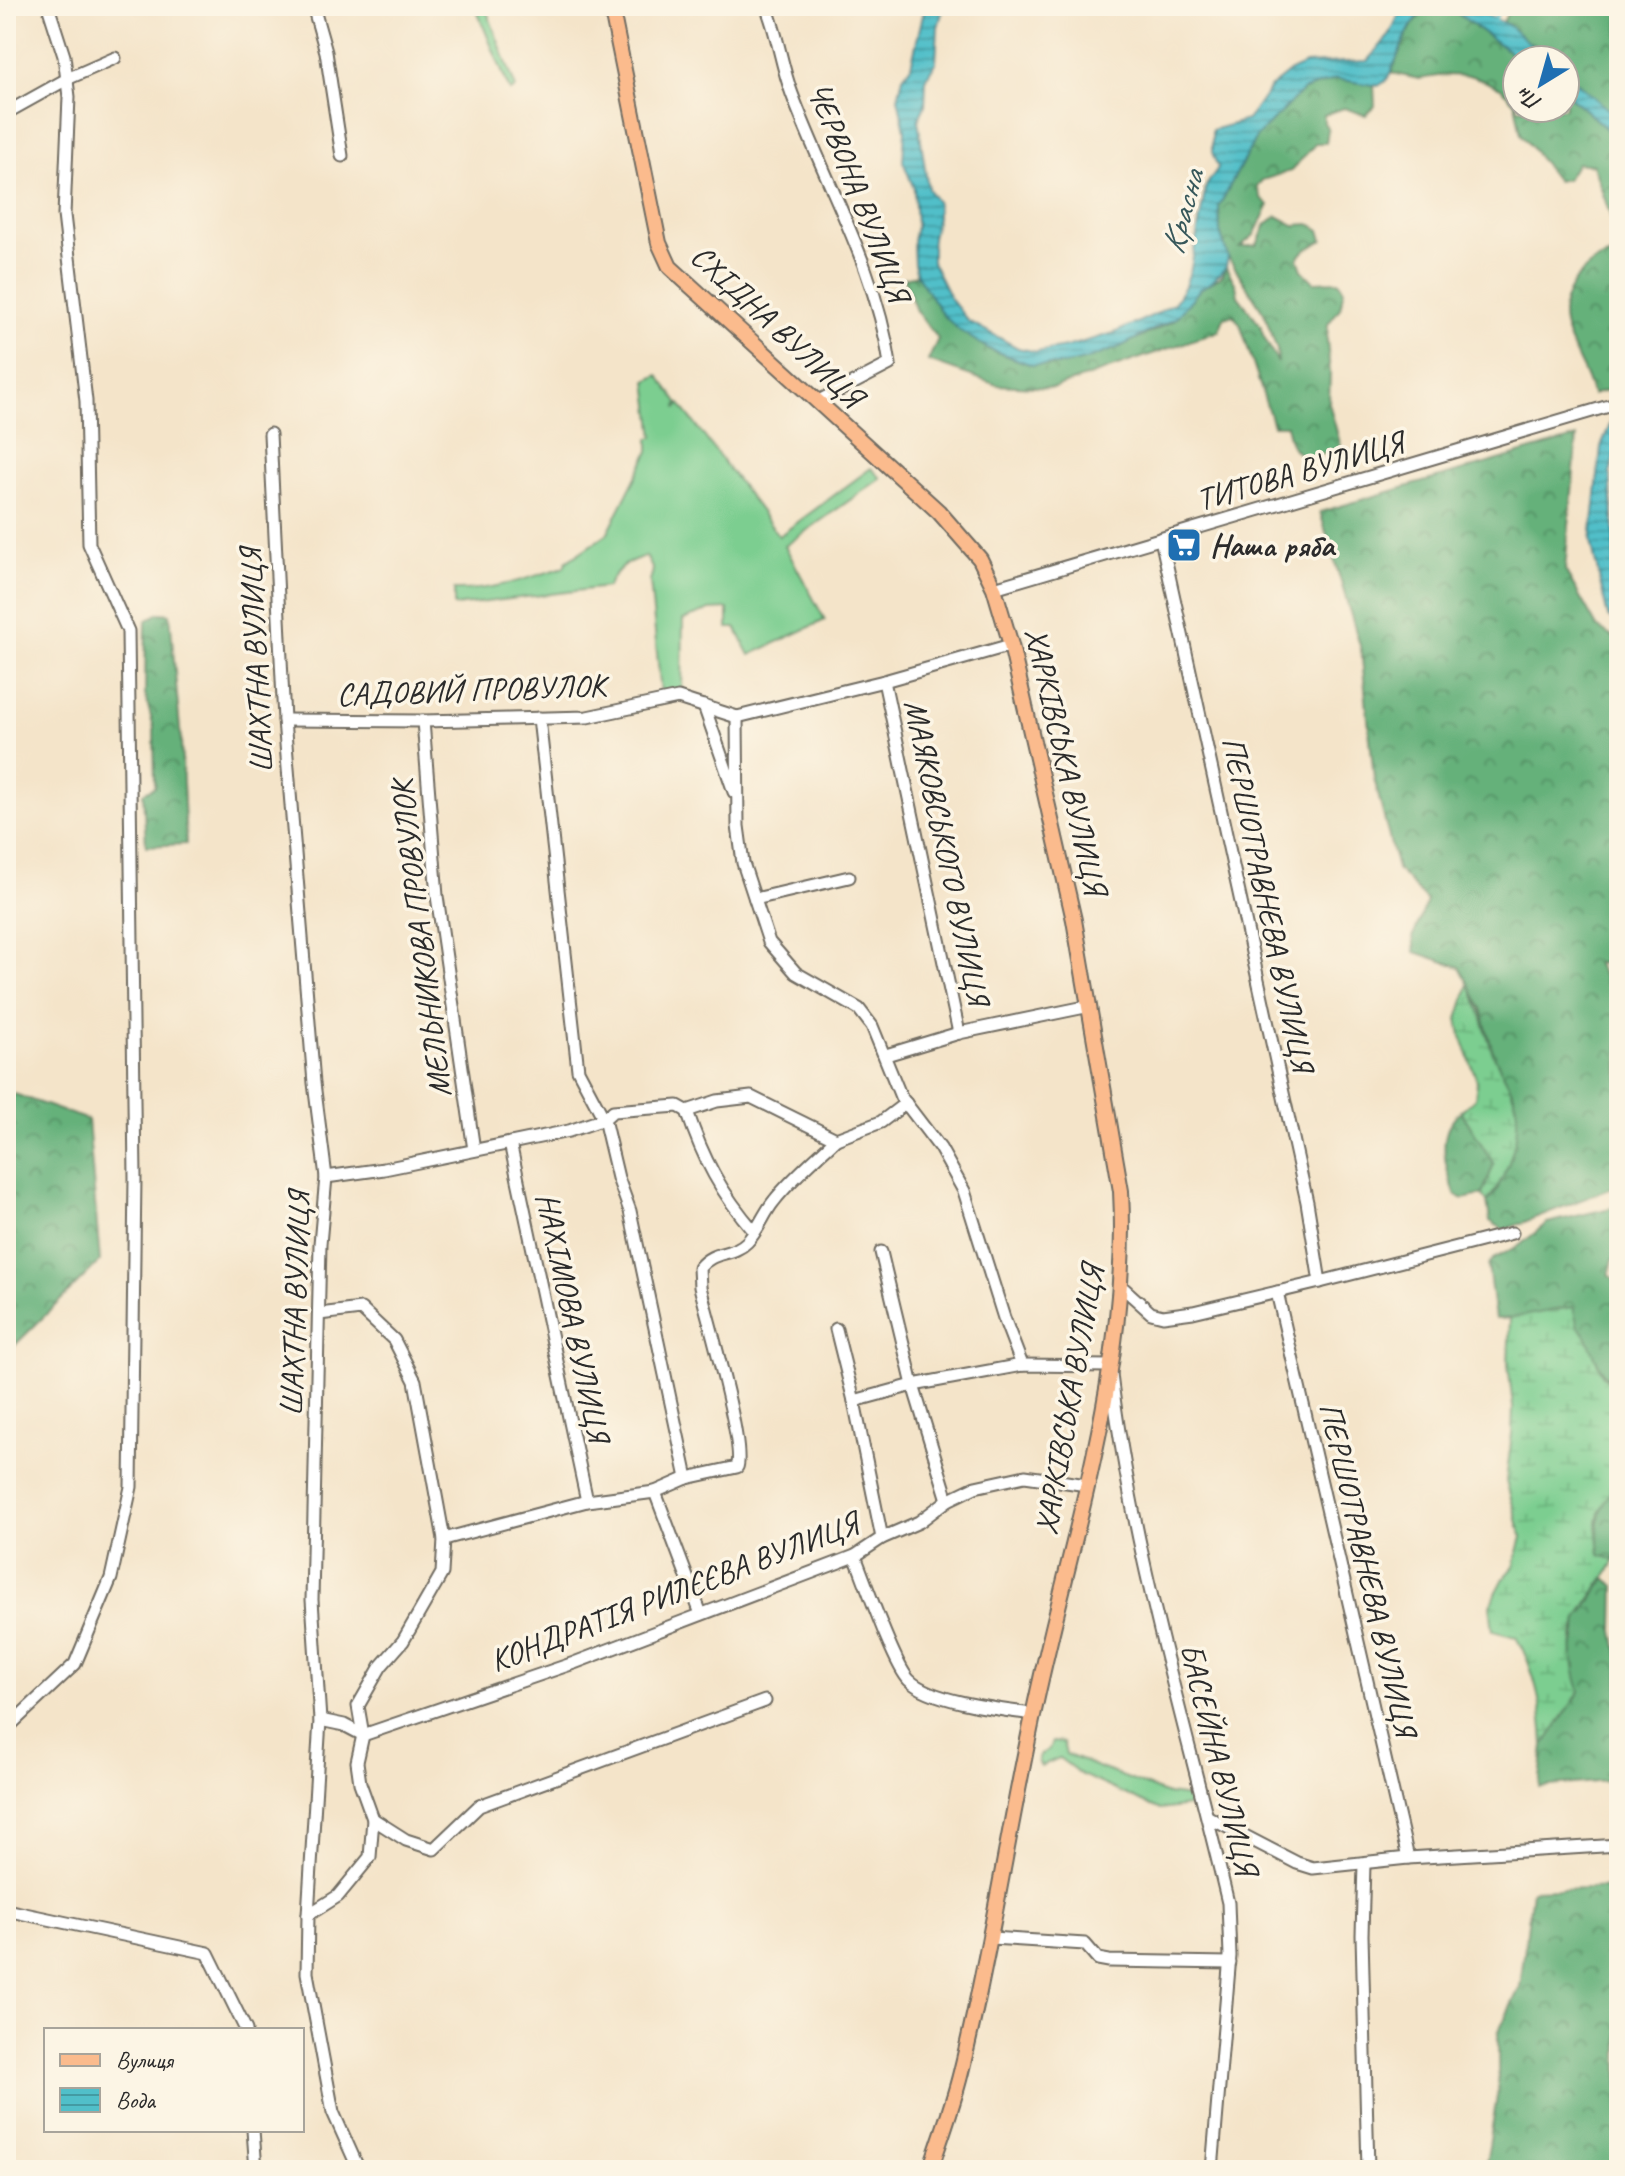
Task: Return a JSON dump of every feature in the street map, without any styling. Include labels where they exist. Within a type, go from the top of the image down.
[{"type":"main road","name":"СХІДНА ВУЛИЦЯ","points":[[611,6],[659,243],[665,259],[676,274],[939,512],[980,559],[994,588]]},
{"type":"main road","name":"ХАРКІВСЬКА ВУЛИЦЯ","points":[[932,2170],[961,2072],[991,1938],[1017,1788],[1087,1485],[1110,1366],[1121,1286],[1123,1235],[1121,1191],[1090,1006],[1054,825],[1011,645],[994,588]]},
{"type":"street","points":[[6,1729],[75,1664],[111,1578],[131,1487],[135,1178],[128,631],[89,544],[86,401],[64,215],[69,97],[64,56],[48,6]]},
{"type":"street","points":[[313,6],[326,52],[342,156]]},
{"type":"street","name":"ЧЕРВОНА ВУЛИЦЯ","points":[[766,6],[776,29],[791,92],[858,244],[876,299],[890,364],[817,402]]},
{"type":"street","points":[[6,113],[67,79],[115,58]]},
{"type":"street","name":"ТИТОВА ВУЛИЦЯ","points":[[994,588],[1619,403]]},
{"type":"street","name":"ШАХТНА ВУЛИЦЯ","points":[[270,434],[284,720],[314,1083],[326,1177],[320,1244],[312,1600],[320,1720],[307,1973],[333,2112],[359,2170]]},
{"type":"street","name":"ПЕРШОТРАВНЕВА ВУЛИЦЯ","points":[[1161,539],[1307,1202],[1320,1282]]},
{"type":"street","points":[[1011,645],[884,681],[737,717],[737,801],[743,863],[769,942],[796,973],[859,1009],[872,1026],[895,1084],[953,1167],[964,1191],[1022,1365]]},
{"type":"street","name":"МАЯКОВСЬКОГО ВУЛИЦЯ","points":[[884,681],[959,1033]]},
{"type":"street","name":"САДОВИЙ ПРОВУЛОК","points":[[284,720],[587,717],[678,698],[737,717]]},
{"type":"street","points":[[704,706],[737,801]]},
{"type":"street","points":[[539,718],[578,1070],[604,1119],[641,1255],[687,1478]]},
{"type":"street","name":"МЕЛЬНИКОВА ПРОВУЛОК","points":[[423,721],[437,896],[474,1150]]},
{"type":"street","points":[[755,899],[849,877]]},
{"type":"street","points":[[886,1055],[959,1033],[1090,1006]]},
{"type":"street","points":[[326,1177],[384,1169],[569,1131],[604,1119],[613,1111],[682,1109],[751,1097],[836,1139]]},
{"type":"street","points":[[444,1539],[587,1501],[655,1492],[687,1478],[737,1467],[740,1461],[700,1287],[699,1268],[707,1258],[740,1248],[749,1240],[789,1183],[836,1139],[881,1122],[906,1103]]},
{"type":"street","points":[[682,1109],[702,1155],[730,1204],[754,1231]]},
{"type":"street","name":"НАХІМОВА ВУЛИЦЯ","points":[[510,1143],[587,1501]]},
{"type":"street","points":[[1121,1286],[1151,1313],[1163,1316],[1193,1312],[1512,1233]]},
{"type":"street","points":[[881,1252],[913,1385],[948,1500]]},
{"type":"street","name":"ПЕРШОТРАВНЕВА ВУЛИЦЯ","points":[[1277,1292],[1408,1858]]},
{"type":"street","points":[[308,1915],[338,1896],[370,1857],[373,1819],[360,1783],[357,1762],[363,1735],[358,1706],[381,1666],[403,1641],[442,1573],[444,1539],[415,1381],[394,1340],[361,1309],[319,1314]]},
{"type":"street","points":[[836,1329],[882,1538]]},
{"type":"street","points":[[854,1401],[913,1385],[1022,1365],[1110,1366]]},
{"type":"street","name":"БАСЕЙНА ВУЛИЦЯ","points":[[1110,1366],[1118,1431],[1143,1566],[1228,1903],[1230,1963],[1212,2170]]},
{"type":"street","name":"КОНДРАТІЯ РИЛЄЄВА ВУЛИЦЯ","points":[[363,1735],[560,1668],[855,1556],[882,1538],[919,1522],[948,1500],[975,1487],[1025,1476],[1087,1485]]},
{"type":"street","points":[[655,1492],[701,1614]]},
{"type":"street","points":[[855,1556],[907,1679],[933,1694],[994,1709],[1033,1714]]},
{"type":"street","points":[[373,1819],[406,1840],[434,1849],[479,1806],[607,1756],[765,1701]]},
{"type":"street","points":[[320,1720],[344,1725],[363,1735]]},
{"type":"street","points":[[1208,1817],[1297,1863],[1313,1868],[1408,1858],[1619,1845]]},
{"type":"street","points":[[1364,1864],[1362,1935],[1368,2170]]},
{"type":"street","points":[[6,1910],[208,1953],[245,2028]]},
{"type":"street","points":[[991,1938],[1085,1944],[1098,1959],[1109,1961],[1230,1963]]},
{"type":"street","points":[[253,2132],[256,2170]]},
{"type":"green space","points":[[475,6],[485,6],[516,88],[510,91]]},
{"type":"green space","points":[[1434,6],[1454,11],[1501,45],[1501,88],[1472,76],[1445,75],[1419,79],[1391,73],[1412,26]]},
{"type":"green space","points":[[1511,6],[1619,6],[1619,120],[1581,86],[1581,44],[1530,44],[1503,22]]},
{"type":"green space","points":[[1336,79],[1374,85],[1375,106],[1366,115],[1344,108],[1324,115],[1328,129],[1326,143],[1316,143],[1291,171],[1262,180],[1257,187],[1261,198],[1269,205],[1254,235],[1240,247],[1257,245],[1266,224],[1277,216],[1294,225],[1310,224],[1320,230],[1323,240],[1298,258],[1302,270],[1314,282],[1339,281],[1344,290],[1340,308],[1328,324],[1327,340],[1329,403],[1341,447],[1304,456],[1292,447],[1287,425],[1273,425],[1240,324],[1233,315],[1224,318],[1219,331],[1054,388],[997,385],[928,361],[938,339],[916,311],[904,278],[917,275],[943,315],[988,349],[1032,365],[1088,359],[1152,332],[1174,320],[1200,289],[1221,277],[1226,267],[1238,296],[1261,326],[1278,363],[1277,350],[1264,313],[1228,257],[1220,232],[1219,206],[1256,137],[1303,90]]},
{"type":"green space","points":[[1581,106],[1619,140],[1619,241],[1593,165],[1577,163],[1567,179],[1557,181],[1521,134],[1519,124],[1581,124]]},
{"type":"green space","points":[[1619,241],[1619,387],[1592,395],[1565,327],[1565,299],[1587,268],[1617,253]]},
{"type":"green space","points":[[658,375],[678,402],[677,409],[680,404],[779,536],[871,468],[881,478],[785,546],[825,620],[750,655],[736,628],[728,628],[728,609],[710,610],[683,620],[682,694],[661,694],[650,581],[653,570],[646,556],[623,567],[607,587],[454,606],[454,590],[496,586],[564,567],[566,562],[607,534],[649,451],[649,438],[654,437],[647,381]]},
{"type":"green space","points":[[1577,437],[1565,570],[1597,627],[1619,641],[1619,965],[1596,963],[1614,993],[1619,1016],[1619,1185],[1504,1230],[1490,1221],[1487,1202],[1498,1189],[1514,1095],[1494,1056],[1481,1008],[1460,967],[1415,952],[1413,937],[1427,901],[1397,869],[1374,778],[1361,649],[1320,512]]},
{"type":"green space","points":[[159,613],[170,614],[186,844],[146,846],[143,793],[155,787],[154,729],[145,694],[146,621]]},
{"type":"green space","points":[[1469,984],[1493,1054],[1516,1105],[1513,1150],[1502,1178],[1487,1202],[1482,1195],[1494,1164],[1461,1111],[1475,1098],[1477,1081],[1458,1019]]},
{"type":"green space","points":[[6,1091],[88,1120],[100,1261],[6,1354]]},
{"type":"green space","points":[[1461,1111],[1494,1164],[1482,1195],[1463,1199],[1455,1194],[1444,1150],[1448,1129]]},
{"type":"green space","points":[[1619,1206],[1619,1257],[1613,1259],[1609,1275],[1619,1282],[1619,1390],[1606,1377],[1578,1326],[1526,1318],[1495,1319],[1488,1266],[1493,1259],[1519,1246],[1547,1223]]},
{"type":"green space","points":[[1573,1307],[1578,1326],[1587,1337],[1603,1376],[1619,1390],[1619,1477],[1599,1513],[1597,1523],[1600,1555],[1615,1560],[1581,1613],[1574,1630],[1572,1656],[1580,1691],[1544,1745],[1540,1703],[1529,1663],[1516,1637],[1493,1631],[1490,1605],[1504,1578],[1514,1567],[1522,1537],[1506,1481],[1513,1407],[1508,1364],[1510,1318]]},
{"type":"green space","points":[[1619,1477],[1619,1558],[1615,1560],[1600,1556],[1598,1522],[1602,1506]]},
{"type":"green space","points":[[1606,1578],[1615,1586],[1614,1631],[1619,1658],[1619,1780],[1539,1787],[1544,1745],[1580,1691],[1571,1664],[1578,1618]]},
{"type":"green space","points":[[1052,1742],[1063,1743],[1066,1754],[1075,1758],[1167,1794],[1192,1800],[1188,1806],[1160,1810],[1082,1775],[1059,1758],[1041,1766],[1038,1761],[1040,1755],[1049,1749]]},
{"type":"green space","points":[[1619,1887],[1619,2170],[1485,2170],[1498,2090],[1498,2033],[1520,1987],[1532,1890]]},
{"type":"water","points":[[925,6],[944,6],[938,27],[936,62],[926,78],[925,106],[918,120],[928,189],[937,202],[932,262],[950,298],[968,321],[1018,348],[1036,352],[1114,333],[1175,302],[1191,268],[1206,186],[1218,168],[1212,152],[1212,130],[1247,120],[1271,87],[1292,70],[1306,64],[1367,61],[1389,36],[1403,6],[1434,6],[1424,11],[1410,28],[1386,81],[1378,86],[1336,79],[1303,90],[1256,137],[1219,206],[1220,232],[1228,257],[1226,267],[1212,282],[1200,289],[1176,318],[1120,347],[1088,359],[1064,365],[1032,365],[989,349],[960,331],[943,315],[917,275],[913,241],[916,226],[914,189],[903,161],[905,130],[898,98],[903,77],[911,66]]},
{"type":"water","points":[[1441,6],[1472,6],[1507,24],[1531,44],[1501,45],[1454,11]]},
{"type":"water","points":[[1581,86],[1619,120],[1619,140],[1581,106]]},
{"type":"water","points":[[1619,403],[1619,441],[1610,473],[1615,542],[1613,579],[1619,599],[1619,625],[1608,617],[1591,542],[1601,447]]},
{"type":"waterway","points":[[1494,21],[1501,6]]},
{"type":"place","name":"Наша ряба","points":[[1184,545]]},
{"type":"water label","name":"Красна","points":[[1182,212]]}]
